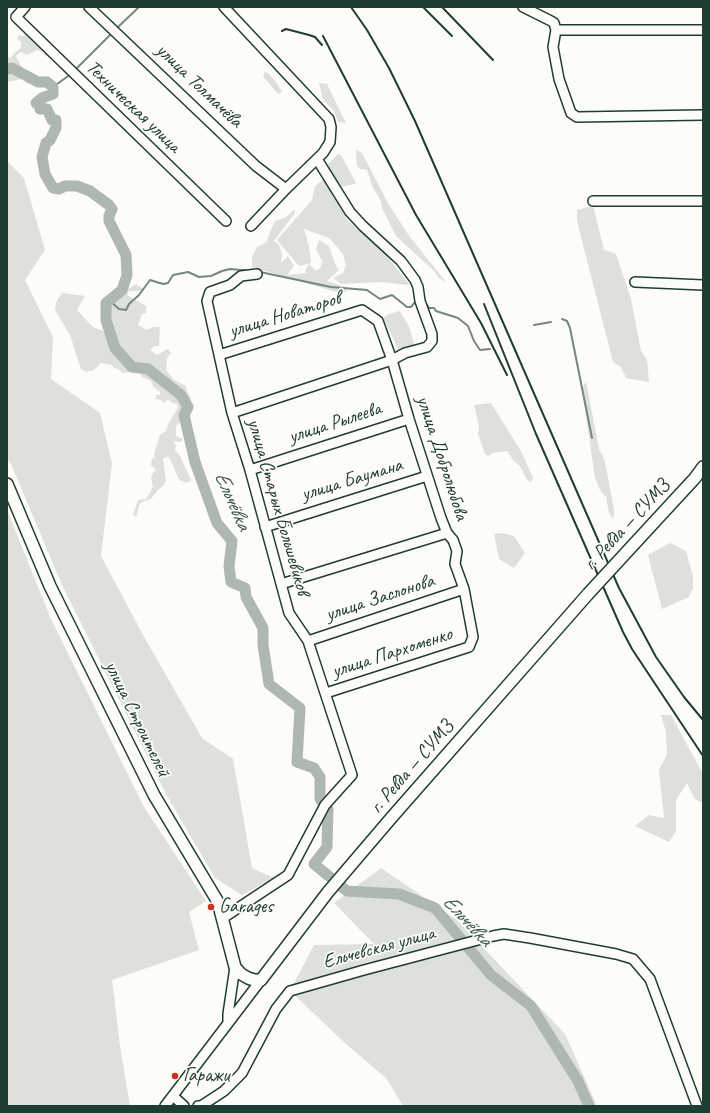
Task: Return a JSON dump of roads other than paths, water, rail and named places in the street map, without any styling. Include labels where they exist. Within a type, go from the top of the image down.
[{"type":"main road","name":"г. Ревда — СУМЗ","points":[[261,980],[338,880],[392,817],[588,594],[695,478],[703,467]]},
{"type":"main road","name":"улица Строителей","points":[[7,484],[50,586],[154,795],[218,902],[235,967]]},
{"type":"main road","points":[[235,967],[241,974],[248,978],[261,980]]},
{"type":"street","name":"Техническая улица","points":[[24,7],[16,17],[226,221]]},
{"type":"street","name":"улица Толмачёва","points":[[89,7],[256,166],[286,189]]},
{"type":"street","points":[[224,7],[329,120],[331,132],[330,142],[317,159],[251,226]]},
{"type":"street","points":[[523,7],[554,23],[556,30],[553,47],[559,79],[571,113],[577,117],[703,115]]},
{"type":"street","points":[[556,30],[703,30]]},
{"type":"street","points":[[232,413],[392,360],[405,353],[427,347],[432,341],[432,334],[418,297],[417,284],[401,261],[350,212],[317,159]]},
{"type":"street","points":[[593,201],[703,201]]},
{"type":"street","name":"улица Старых Большевиков","points":[[223,918],[288,875],[325,805],[352,775],[308,641],[289,613],[250,470],[232,413],[218,355],[208,295],[210,292],[230,284],[242,276],[257,274]]},
{"type":"street","points":[[635,282],[703,285]]},
{"type":"street","name":"улица Добролюбова","points":[[362,310],[378,321],[392,360],[408,419],[441,518],[457,551],[455,564],[464,589],[473,637],[469,647]]},
{"type":"street","name":"улица Новаторов","points":[[218,355],[362,310]]},
{"type":"street","name":"улица Рылеева","points":[[250,470],[408,419]]},
{"type":"street","name":"улица Баумана","points":[[265,527],[427,476]]},
{"type":"street","points":[[282,584],[447,533]]},
{"type":"street","name":"улица Заслонова","points":[[308,641],[464,589]]},
{"type":"street","name":"улица Пархоменко","points":[[326,693],[469,647]]},
{"type":"street","name":"Ельчевская улица","points":[[198,1106],[201,1106],[224,1091],[242,1073],[276,1009],[290,991],[504,934],[616,954],[633,959],[650,979],[697,1106]]},
{"type":"street","name":"улица Строителей","points":[[228,1022],[235,967]]},
{"type":"street","name":"г. Ревда — СУМЗ","points":[[165,1106],[261,980]]},
{"type":"street","points":[[173,1096],[184,1106]]},
{"type":"waterway","points":[[117,28],[139,7]]},
{"type":"waterway","points":[[74,71],[112,33]]},
{"type":"waterway","name":"Ельчёвка","points":[[7,69],[12,68],[38,82],[47,82],[53,87],[53,94],[42,98],[36,103],[41,106],[40,109],[47,109],[52,120],[56,120],[56,128],[50,140],[46,143],[42,157],[45,174],[53,188],[59,189],[65,186],[77,186],[90,191],[112,209],[109,216],[109,221],[126,255],[127,275],[122,290],[106,303],[106,320],[115,348],[132,367],[148,369],[181,395],[188,407],[184,415],[195,462],[217,523],[232,541],[229,566],[231,582],[245,588],[246,597],[263,628],[263,645],[269,684],[300,708],[297,762],[314,768],[320,777],[320,799],[328,809],[327,847],[314,864],[347,891],[399,894],[435,908],[491,975],[531,1006],[578,1081],[589,1106]]},
{"type":"waterway","points":[[53,87],[71,74]]},
{"type":"waterway","points":[[109,300],[119,309],[126,310],[129,304],[139,295],[150,280],[163,284],[168,283],[173,275],[188,272],[199,277],[211,276],[230,269],[252,271]]},
{"type":"waterway","points":[[260,272],[331,287],[367,290],[380,299],[392,295],[407,307],[411,307],[416,301]]},
{"type":"waterway","points":[[423,299],[429,308],[434,308],[436,311],[458,318],[468,326],[474,341],[480,350],[490,349]]},
{"type":"waterway","points":[[562,319],[567,321],[570,328],[592,438]]},
{"type":"waterway","points":[[534,325],[551,322]]},
{"type":"railway","points":[[351,7],[367,30],[389,68],[415,121],[619,588],[656,657],[684,697],[703,720]]},
{"type":"railway","points":[[423,7],[452,36]]},
{"type":"railway","points":[[442,7],[493,60]]},
{"type":"railway","points":[[282,31],[286,29],[315,37],[322,45]]},
{"type":"railway","points":[[323,36],[416,215],[481,323],[507,375]]},
{"type":"railway","points":[[484,304],[536,434],[623,632],[632,649],[703,756]]},
{"type":"place","name":"Garages","points":[[211,907]]},
{"type":"place","name":"Гаражи","points":[[175,1076]]}]
